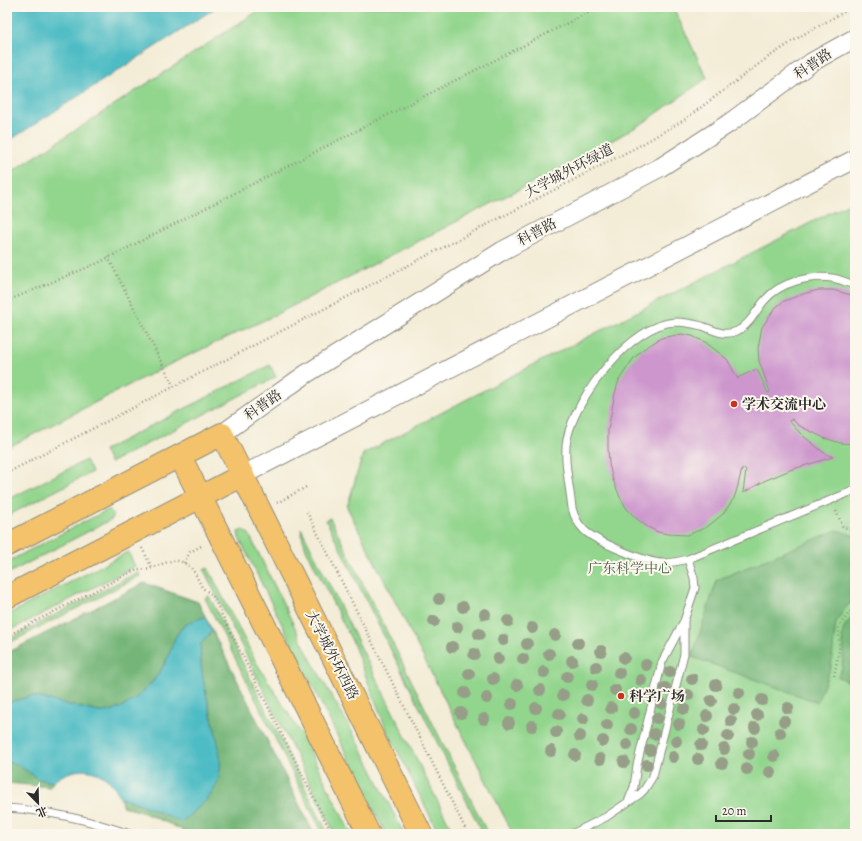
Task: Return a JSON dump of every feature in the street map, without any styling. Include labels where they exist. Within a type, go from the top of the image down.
[{"type":"main road","points":[[7,545],[222,434]]},
{"type":"main road","name":"大学城外环西路","points":[[222,434],[421,834]]},
{"type":"main road","points":[[180,456],[369,834]]},
{"type":"main road","points":[[7,597],[243,475]]},
{"type":"street","name":"科普路","points":[[222,434],[306,374],[502,251],[661,167],[728,124],[812,62],[855,38]]},
{"type":"street","points":[[243,475],[855,159]]},
{"type":"lane","points":[[855,285],[832,278],[819,278],[797,281],[788,284],[775,291],[765,299],[754,315],[741,329],[729,334],[721,333],[690,323],[675,322],[661,325],[636,339],[616,357],[595,381],[584,397],[570,427],[566,440],[566,455],[572,508],[578,523],[591,535],[649,561],[663,563],[688,559],[855,490]]},
{"type":"lane","points":[[628,802],[634,788],[637,765],[662,662],[684,621],[695,588],[694,578],[688,559]]},
{"type":"lane","points":[[572,834],[606,818],[640,794],[653,776],[684,654],[684,621]]},
{"type":"lane","points":[[7,808],[59,814],[93,822],[130,834]]},
{"type":"path","points":[[7,301],[98,263],[600,7]]},
{"type":"path","name":"大学城外环绿道","points":[[7,473],[639,146],[684,120],[767,58],[798,38],[853,7]]},
{"type":"path","points":[[108,257],[174,387]]},
{"type":"path","points":[[832,500],[843,527],[855,530]]},
{"type":"path","points":[[307,512],[468,834]]},
{"type":"path","points":[[141,548],[152,568]]},
{"type":"path","points":[[184,563],[190,552]]},
{"type":"path","points":[[7,636],[137,569],[148,570],[171,561],[184,563],[194,572],[202,588],[212,595],[332,834]]},
{"type":"path","points":[[834,676],[839,651],[839,626],[855,605]]},
{"type":"path","points":[[850,695],[855,685]]},
{"type":"green space","points":[[264,7],[673,7],[707,78],[643,123],[588,154],[273,316],[164,367],[7,448],[7,175]]},
{"type":"green space","name":"广东科学中心","points":[[855,200],[855,834],[513,834],[347,507],[363,454]]},
{"type":"green space","points":[[270,365],[276,377],[110,463],[104,450]]},
{"type":"green space","points":[[86,460],[92,472],[7,516],[7,500]]},
{"type":"green space","points":[[107,510],[110,510],[113,513],[113,518],[110,520],[7,574],[7,562]]},
{"type":"green space","points":[[330,518],[488,834],[483,834],[326,520]]},
{"type":"green space","points":[[301,528],[454,834],[439,834],[385,726],[353,643],[306,549]]},
{"type":"green space","points":[[243,530],[249,534],[310,658],[358,742],[404,834],[386,834],[239,538],[238,532]]},
{"type":"green space","points":[[837,530],[855,536],[855,599],[846,607],[836,622],[831,667],[817,702],[692,657],[717,580]]},
{"type":"green space","points":[[128,552],[135,566],[7,632],[7,615]]},
{"type":"green space","points":[[208,568],[256,662],[302,735],[351,834],[335,834],[204,570]]},
{"type":"green space","points":[[138,572],[140,576],[7,644],[7,640]]},
{"type":"green space","points":[[144,583],[198,602],[212,630],[183,626],[177,634],[167,659],[155,678],[139,695],[120,708],[99,712],[32,696],[7,703],[7,653]]},
{"type":"green space","points":[[209,596],[328,834],[323,834],[205,598]]},
{"type":"green space","points":[[855,614],[855,667],[848,681],[838,677],[842,668],[844,649],[842,636],[844,627]]},
{"type":"green space","points":[[212,630],[314,834],[209,834],[206,832],[204,834],[189,834],[144,813],[122,806],[121,799],[138,803],[217,780],[219,765],[218,750],[216,735],[205,691],[200,651],[202,642]]},
{"type":"green space","points":[[7,762],[19,766],[39,779],[53,782],[50,787],[7,783]]},
{"type":"water","points":[[7,7],[217,7],[7,142]]},
{"type":"water","points":[[205,617],[212,631],[201,644],[202,669],[206,694],[219,748],[219,777],[216,786],[205,801],[182,822],[130,800],[121,799],[116,789],[109,781],[92,771],[82,770],[72,772],[63,775],[53,782],[39,779],[19,766],[7,762],[7,703],[32,696],[99,712],[110,711],[120,707],[131,702],[149,686],[157,676],[168,657],[175,638],[180,630],[190,622]]},
{"type":"building","name":"学术交流中心","points":[[819,290],[833,290],[855,296],[855,444],[841,443],[824,438],[798,425],[792,419],[789,421],[801,434],[823,452],[833,457],[790,470],[764,481],[743,493],[746,470],[742,469],[734,498],[723,514],[707,527],[687,535],[658,532],[646,526],[627,509],[613,480],[609,464],[608,430],[615,393],[619,380],[633,359],[642,350],[661,338],[682,334],[692,336],[705,342],[727,359],[738,379],[739,377],[757,369],[768,393],[770,392],[759,361],[758,348],[762,327],[775,308],[784,301]]},
{"type":"place","name":"学术交流中心","points":[[734,404]]},
{"type":"place","name":"科学广场","points":[[621,696]]}]
